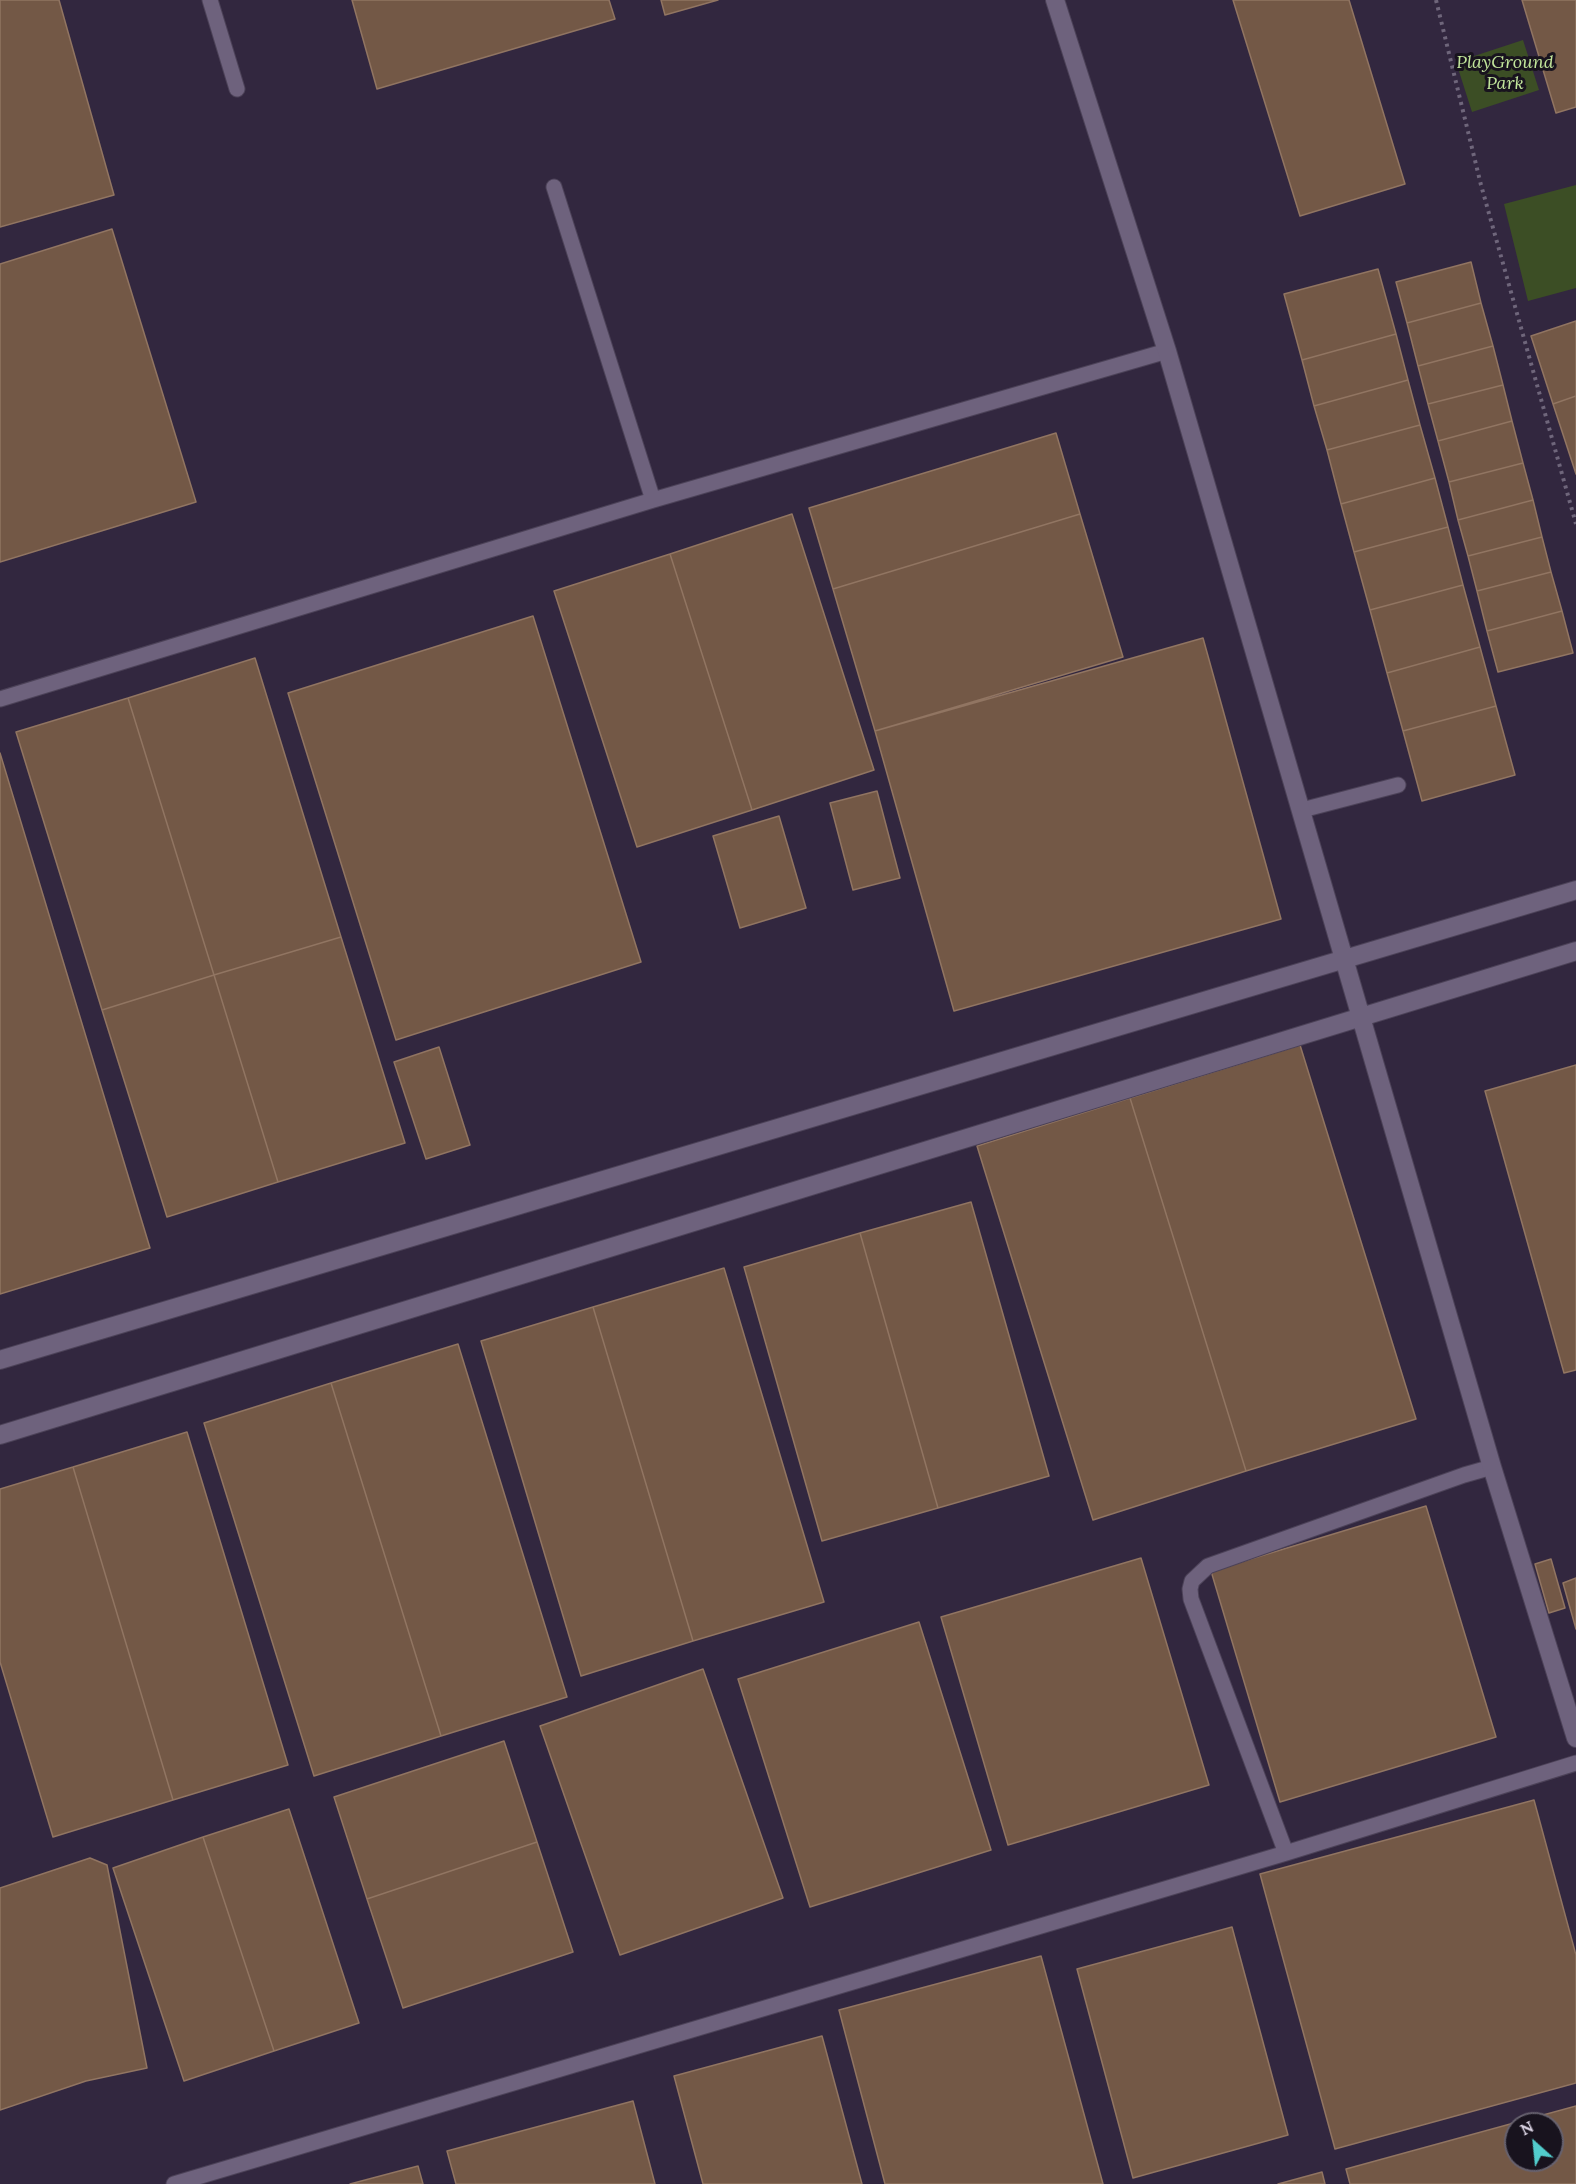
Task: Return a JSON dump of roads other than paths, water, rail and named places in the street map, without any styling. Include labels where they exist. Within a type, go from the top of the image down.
[{"type":"street","points":[[1055,0],[1167,351],[1492,1467],[1576,1738]]},
{"type":"street","points":[[0,1360],[1576,890]]},
{"type":"street","points":[[0,1435],[1576,951]]},
{"type":"lane","points":[[210,0],[237,89]]},
{"type":"lane","points":[[554,187],[653,500]]},
{"type":"lane","points":[[0,699],[653,500],[1167,351]]},
{"type":"lane","points":[[1302,810],[1398,785]]},
{"type":"lane","points":[[1286,1853],[1191,1599],[1192,1581],[1208,1566],[1492,1467]]},
{"type":"lane","points":[[174,2184],[1286,1853],[1576,1762]]},
{"type":"park label","name":"PlayGround Park","points":[[1505,73]]}]
